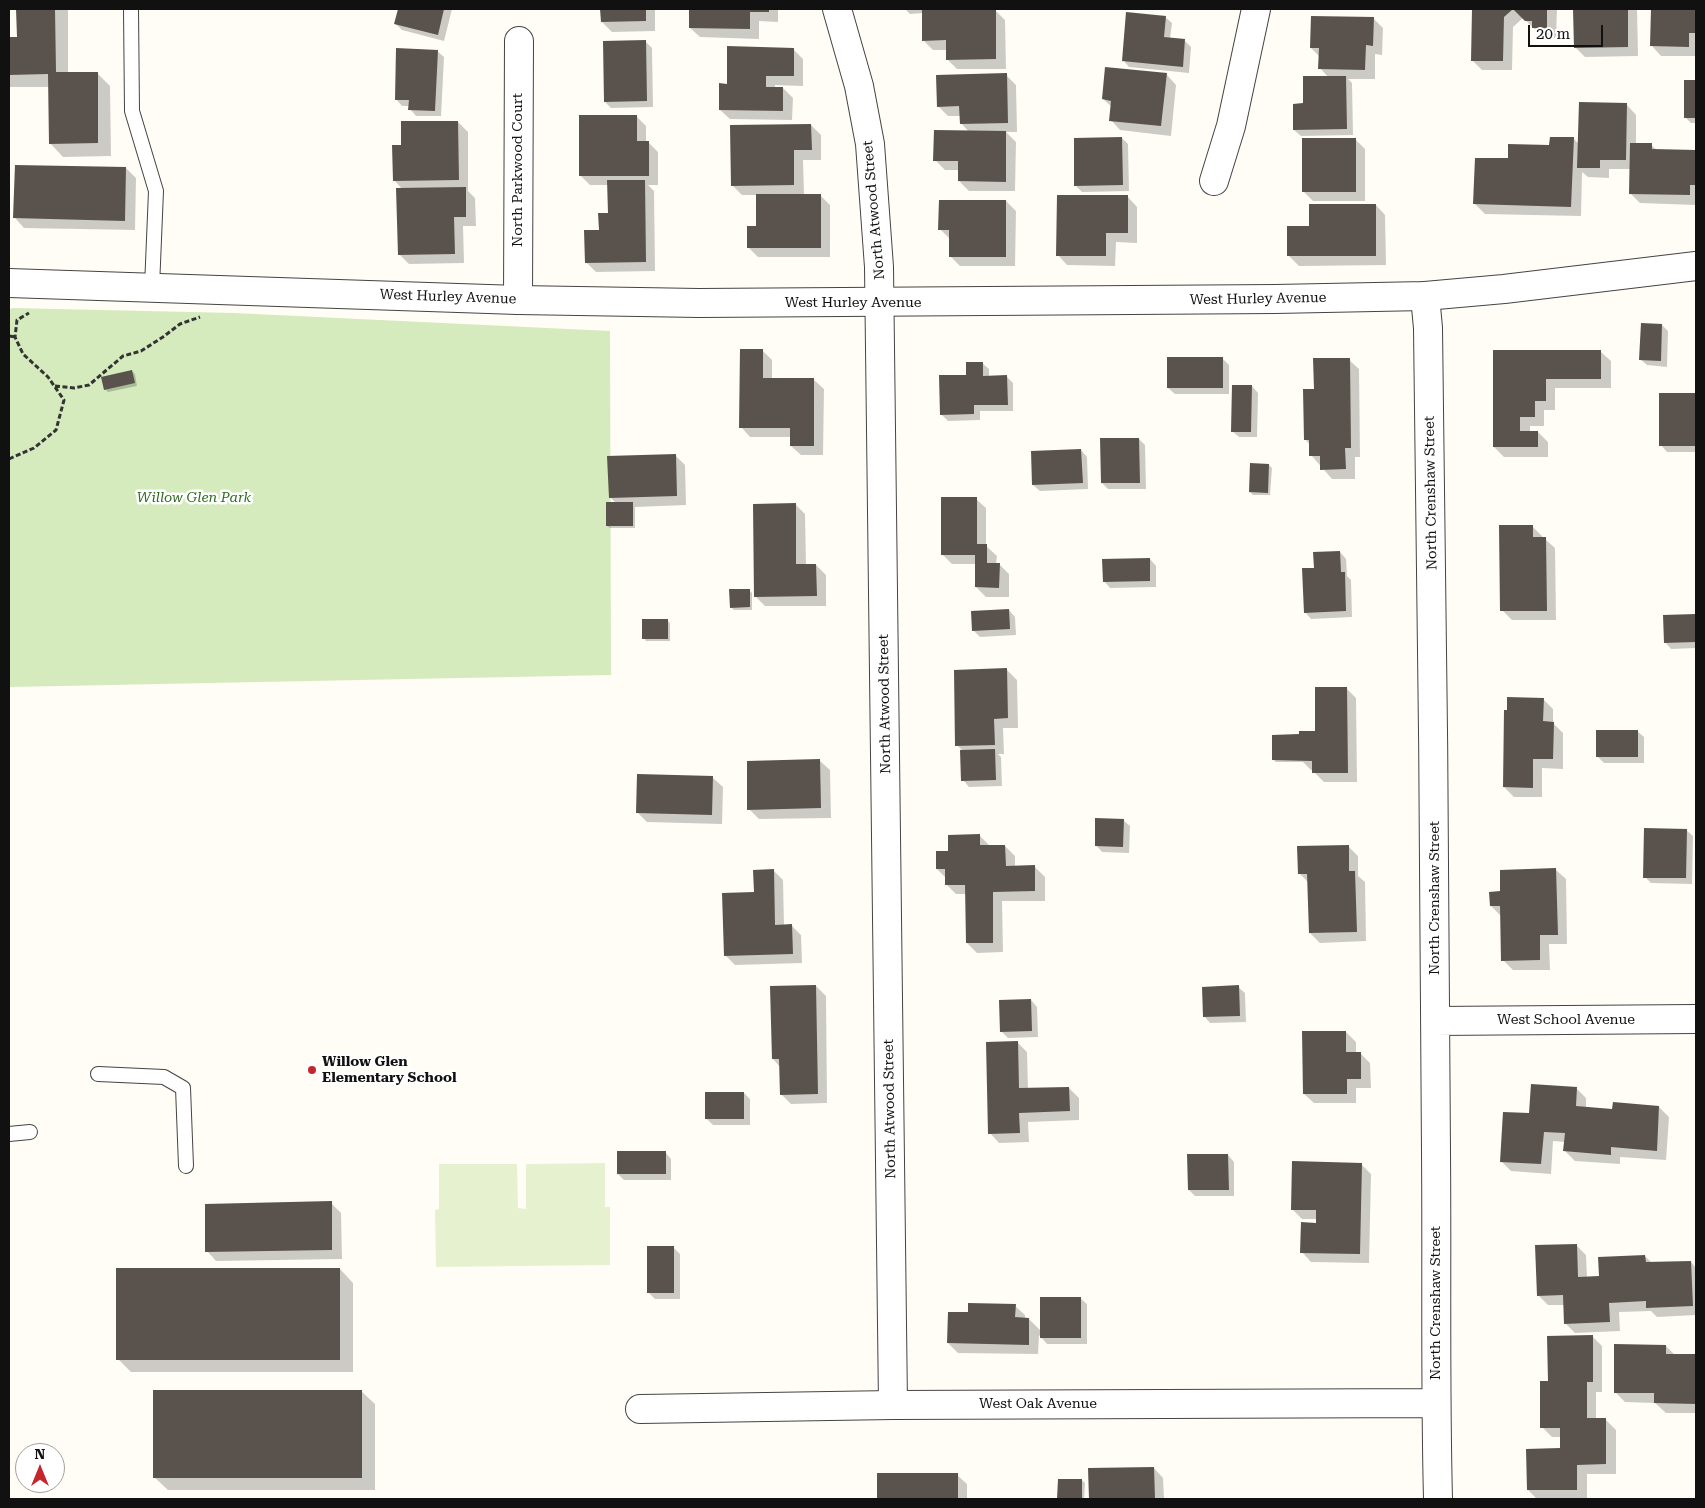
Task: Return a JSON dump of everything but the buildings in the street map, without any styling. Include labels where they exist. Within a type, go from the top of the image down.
[{"type":"street","name":"North Atwood Street","points":[[837,9],[859,86],[870,144],[880,267],[893,1405]]},
{"type":"street","points":[[1214,181],[1231,126],[1256,9]]},
{"type":"street","name":"North Parkwood Court","points":[[518,300],[519,40]]},
{"type":"street","name":"West Hurley Avenue","points":[[9,283],[518,300],[698,303],[880,302],[1425,296],[1504,289],[1696,266]]},
{"type":"street","name":"North Crenshaw Street","points":[[1425,296],[1428,328],[1434,675],[1436,1403],[1438,1499]]},
{"type":"street","name":"West School Avenue","points":[[1435,1021],[1696,1019]]},
{"type":"street","name":"West Oak Avenue","points":[[640,1409],[893,1405],[1436,1403]]},
{"type":"lane","points":[[131,9],[132,111],[156,191],[152,287]]},
{"type":"lane","points":[[98,1074],[164,1077],[183,1088],[186,1166]]},
{"type":"lane","points":[[9,1134],[30,1132]]},
{"type":"path","points":[[9,457],[34,448],[56,430],[64,400],[48,377],[23,354],[15,338],[17,320],[29,313]]},
{"type":"path","points":[[55,386],[74,388],[89,384],[123,356],[141,351],[180,324],[200,317]]},
{"type":"path","points":[[9,336],[15,338]]},
{"type":"green space","name":"Willow Glen Park","points":[[12,308],[234,313],[610,331],[611,675],[9,687],[9,310]]},
{"type":"green space","points":[[605,1163],[605,1207],[610,1207],[610,1265],[436,1267],[435,1210],[439,1209],[439,1164],[517,1164],[518,1208],[526,1209],[526,1164]]},
{"type":"place","name":"Willow Glen Elementary School","points":[[312,1070]]}]
